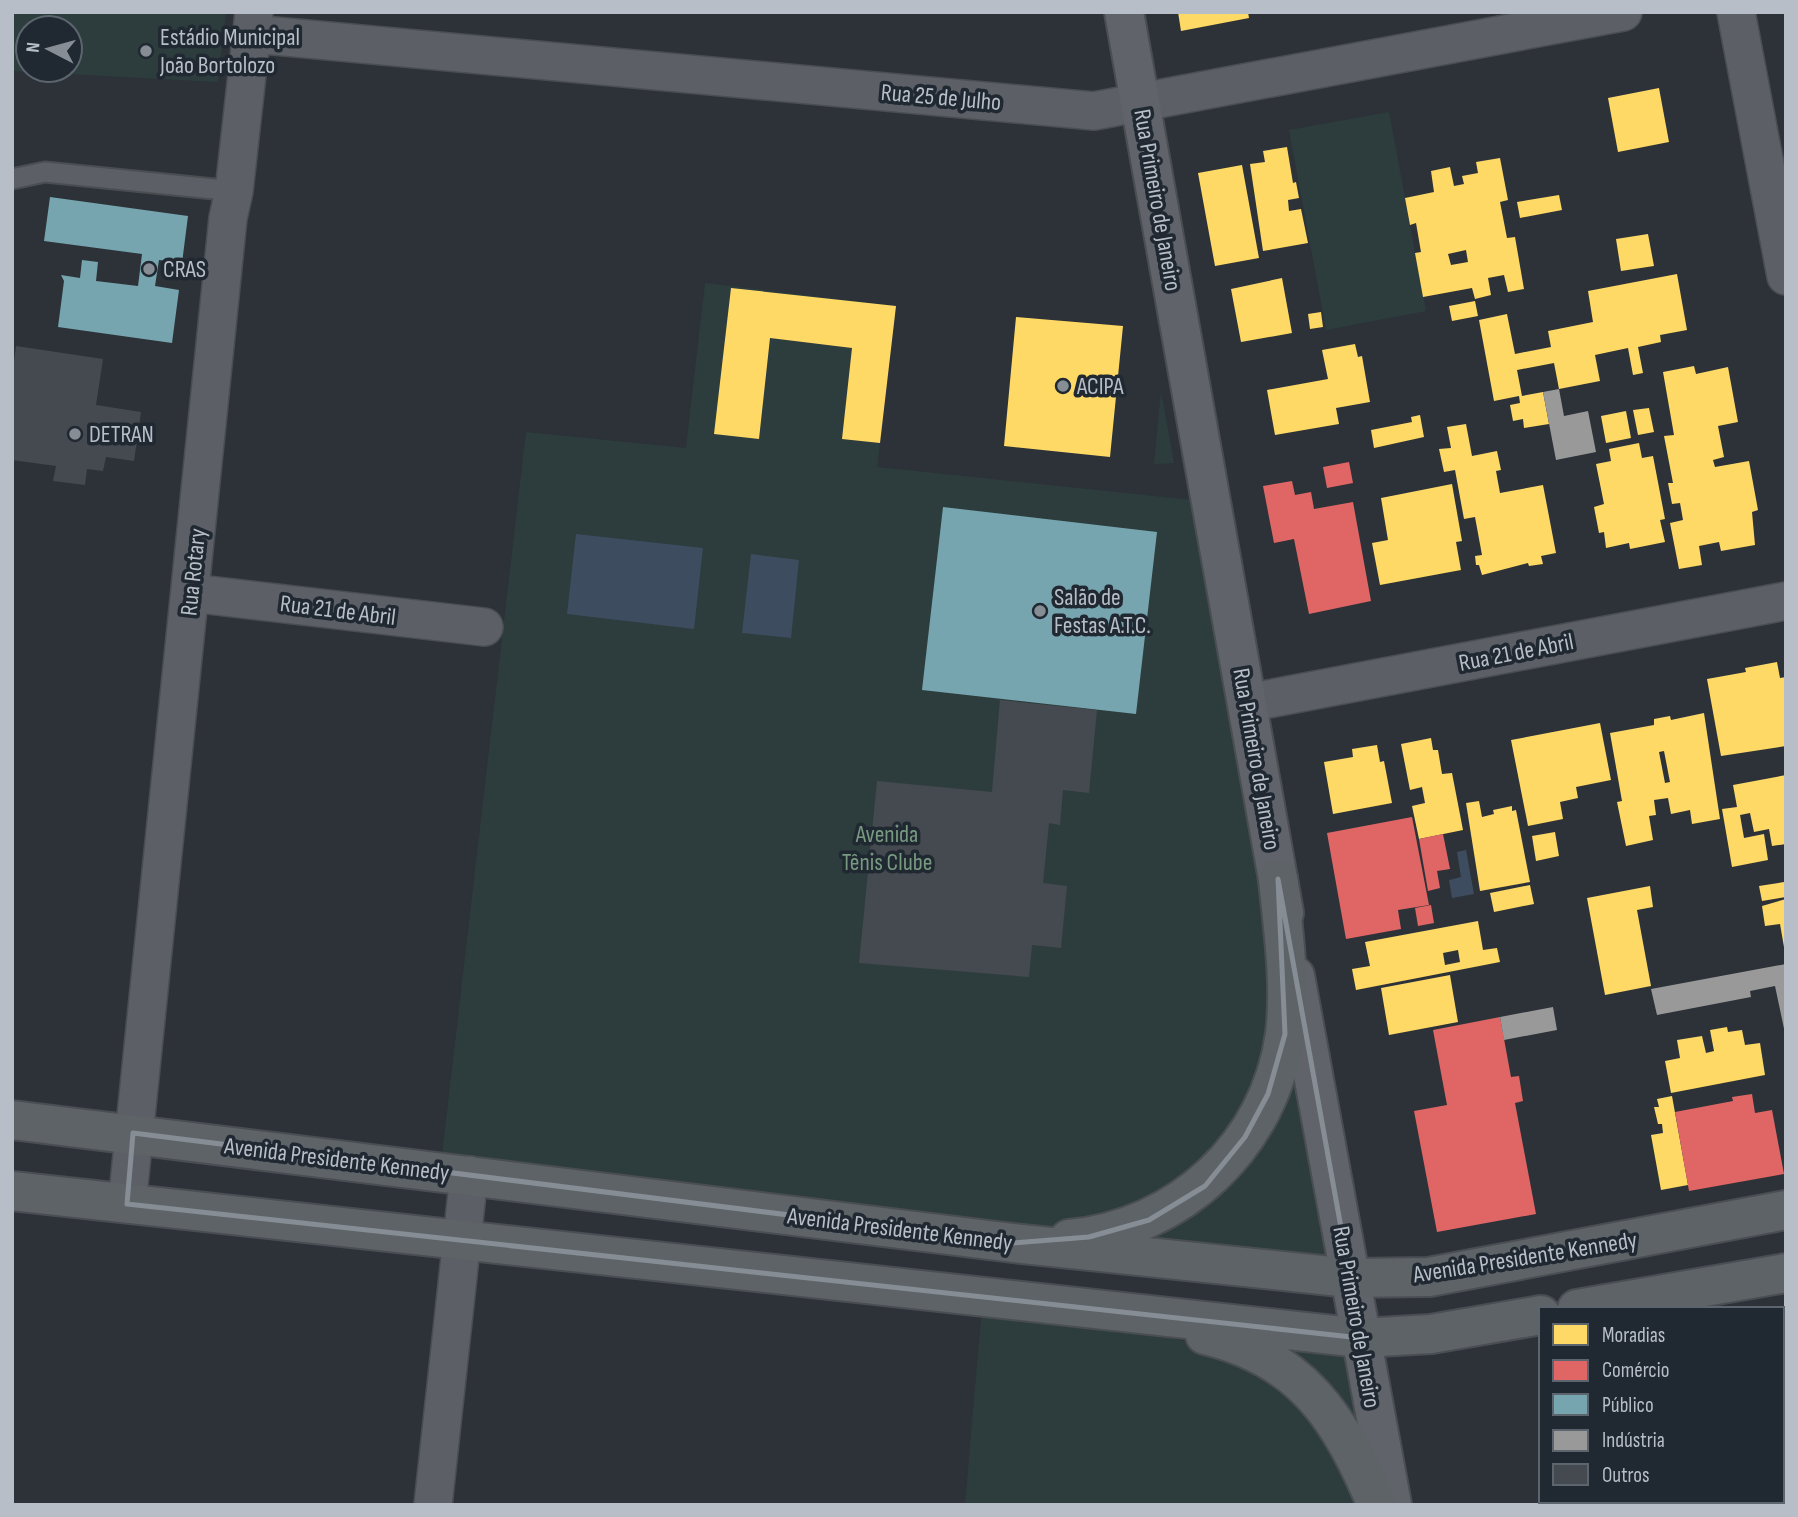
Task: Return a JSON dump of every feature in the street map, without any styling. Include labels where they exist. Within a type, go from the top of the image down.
[{"type":"main road","points":[[1013,1243],[1089,1237],[1149,1220],[1205,1186],[1245,1137],[1268,1094],[1285,1034],[1286,967],[1278,878]]},
{"type":"main road","name":"Avenida Presidente Kennedy","points":[[12,1120],[1013,1243],[1350,1278],[1429,1277],[1786,1210]]},
{"type":"main road","points":[[12,1191],[1361,1338],[1431,1334],[1539,1315]]},
{"type":"main road","points":[[1589,1307],[1786,1273]]},
{"type":"main road","points":[[1045,1303],[1218,1338],[1286,1371],[1311,1391],[1335,1420],[1377,1505]]},
{"type":"street","name":"Rua Primeiro de Janeiro","points":[[1124,12],[1392,1505]]},
{"type":"street","name":"Rua 25 de Julho","points":[[253,23],[1094,111],[1623,12]]},
{"type":"street","points":[[1736,12],[1786,276]]},
{"type":"street","name":"Rua Rotary","points":[[127,1204],[228,218],[234,191],[253,23]]},
{"type":"street","name":"Rua 21 de Abril","points":[[191,593],[484,627]]},
{"type":"street","name":"Rua 21 de Abril","points":[[1247,703],[1786,601]]},
{"type":"street","points":[[433,1505],[469,1175]]},
{"type":"lane","points":[[12,179],[45,172],[234,191]]},
{"type":"highlighted area","points":[[1278,879],[1361,1338],[127,1204],[133,1133],[1013,1243],[1089,1237],[1149,1220],[1205,1186],[1245,1137],[1268,1094],[1285,1034]]},
{"type":"green space","name":"Estádio Municipal João Bortolozo","points":[[12,12],[226,12],[218,82],[84,75],[84,14],[14,14],[14,71]]},
{"type":"green space","points":[[1389,112],[1426,311],[1326,330],[1289,130]]},
{"type":"green space","name":"Avenida Tênis Clube","points":[[705,283],[896,306],[877,467],[1211,502],[1286,967],[1245,1137],[1089,1237],[440,1172],[526,432],[686,448]]},
{"type":"green space","points":[[1161,391],[1174,463],[1154,464]]},
{"type":"green space","points":[[1298,1042],[1338,1264],[1117,1243],[1181,1213]]},
{"type":"green space","points":[[982,1306],[1153,1334],[1215,1348],[1298,1399],[1327,1434],[1361,1505],[965,1505]]},
{"type":"green space","points":[[1355,1343],[1386,1505],[1264,1351]]},
{"type":"water","points":[[576,534],[703,548],[694,629],[567,614]]},
{"type":"water","points":[[751,554],[799,560],[791,638],[742,633]]},
{"type":"water","points":[[1466,850],[1474,894],[1452,898],[1449,880],[1461,877],[1457,852]]},
{"type":"building: Moradias","points":[[1178,12],[1248,12],[1249,18],[1181,31]]},
{"type":"building: Moradias","points":[[1659,88],[1669,142],[1618,152],[1608,98]]},
{"type":"building: Moradias","points":[[1287,147],[1293,183],[1296,182],[1299,198],[1288,200],[1289,211],[1301,209],[1308,243],[1263,251],[1250,164],[1265,162],[1263,151]]},
{"type":"building: Moradias","points":[[1500,158],[1508,200],[1500,202],[1507,238],[1515,237],[1524,289],[1508,292],[1504,275],[1488,278],[1491,295],[1475,299],[1472,288],[1423,297],[1415,253],[1421,252],[1416,223],[1410,225],[1405,198],[1434,192],[1431,171],[1450,167],[1454,186],[1464,184],[1462,176],[1478,173],[1476,162]],"holes":[[[1466,250],[1468,262],[1451,265],[1448,254]]]},
{"type":"building: Moradias","points":[[1242,165],[1259,258],[1215,266],[1198,173]]},
{"type":"building: Moradias","points":[[1559,195],[1562,210],[1520,218],[1517,202]]},
{"type":"building: Moradias","points":[[1648,234],[1654,266],[1621,271],[1616,239]]},
{"type":"building: Moradias","points":[[1677,274],[1687,330],[1660,335],[1661,342],[1638,347],[1643,373],[1633,375],[1628,348],[1595,355],[1600,381],[1559,389],[1554,363],[1517,370],[1522,396],[1543,392],[1549,424],[1524,428],[1523,419],[1513,421],[1510,405],[1520,403],[1519,396],[1494,401],[1479,320],[1507,314],[1515,354],[1551,347],[1548,331],[1593,322],[1588,291]]},
{"type":"building: Moradias","points":[[1282,278],[1292,333],[1241,342],[1231,289]]},
{"type":"building: Moradias","points":[[731,288],[896,306],[880,443],[842,439],[852,348],[770,338],[759,439],[714,434]]},
{"type":"building: Moradias","points":[[1475,301],[1478,316],[1452,321],[1449,306]]},
{"type":"building: Moradias","points":[[1321,312],[1323,327],[1310,329],[1308,314]]},
{"type":"building: Moradias","name":"ACIPA","points":[[1016,317],[1123,326],[1110,457],[1004,446]]},
{"type":"building: Moradias","points":[[1355,344],[1358,357],[1362,356],[1370,402],[1336,408],[1339,424],[1275,435],[1267,390],[1328,379],[1322,350]]},
{"type":"building: Moradias","points":[[1694,366],[1696,374],[1728,367],[1738,422],[1718,426],[1724,457],[1713,460],[1715,467],[1749,461],[1758,510],[1752,512],[1755,545],[1721,551],[1719,542],[1699,546],[1702,565],[1679,569],[1670,523],[1683,520],[1680,503],[1672,504],[1668,483],[1673,483],[1664,436],[1674,435],[1663,372]]},
{"type":"building: Moradias","points":[[1649,408],[1654,432],[1638,435],[1633,410]]},
{"type":"building: Moradias","points":[[1626,411],[1631,438],[1606,443],[1601,416]]},
{"type":"building: Moradias","points":[[1420,415],[1424,437],[1374,448],[1371,430],[1412,422],[1411,417]]},
{"type":"building: Moradias","points":[[1466,424],[1472,456],[1497,451],[1501,470],[1496,471],[1500,493],[1543,485],[1556,553],[1541,556],[1543,564],[1529,566],[1528,563],[1482,575],[1479,565],[1476,565],[1475,556],[1482,555],[1475,517],[1464,519],[1455,470],[1444,472],[1439,449],[1451,448],[1447,427]]},
{"type":"building: Moradias","points":[[1639,443],[1642,458],[1653,456],[1665,519],[1660,520],[1665,542],[1630,549],[1629,543],[1606,548],[1604,532],[1599,533],[1594,507],[1604,504],[1596,464],[1611,461],[1609,449]]},
{"type":"building: Moradias","points":[[1452,484],[1462,541],[1456,542],[1461,570],[1380,585],[1372,543],[1388,540],[1381,498]]},
{"type":"building: Moradias","points":[[1777,662],[1780,678],[1786,677],[1786,746],[1721,756],[1707,679],[1746,672],[1745,668]]},
{"type":"building: Moradias","points":[[1704,713],[1720,819],[1692,824],[1690,810],[1671,814],[1668,798],[1654,800],[1656,815],[1649,816],[1653,840],[1626,846],[1617,802],[1622,801],[1610,733],[1654,725],[1654,719],[1670,716],[1671,720]],"holes":[[[1664,751],[1670,782],[1665,783],[1659,752]]]},
{"type":"building: Moradias","points":[[1600,723],[1611,780],[1576,787],[1578,798],[1560,802],[1563,819],[1528,826],[1511,740]]},
{"type":"building: Moradias","points":[[1431,738],[1433,750],[1438,750],[1442,774],[1452,773],[1463,830],[1419,839],[1412,806],[1425,803],[1422,787],[1410,790],[1401,744]]},
{"type":"building: Moradias","points":[[1377,745],[1380,762],[1384,761],[1392,803],[1333,814],[1324,762],[1353,757],[1352,749]]},
{"type":"building: Moradias","points":[[1786,775],[1786,844],[1772,846],[1769,829],[1754,832],[1750,813],[1740,815],[1744,838],[1764,834],[1768,860],[1732,867],[1722,809],[1737,807],[1733,785]]},
{"type":"building: Moradias","points":[[1479,801],[1482,817],[1494,814],[1493,810],[1512,806],[1512,811],[1516,810],[1530,882],[1480,891],[1466,803]]},
{"type":"building: Moradias","points":[[1555,832],[1559,856],[1536,861],[1532,836]]},
{"type":"building: Moradias","points":[[1784,882],[1786,897],[1762,901],[1759,886]]},
{"type":"building: Moradias","points":[[1530,885],[1534,904],[1494,912],[1490,893]]},
{"type":"building: Moradias","points":[[1650,886],[1653,907],[1637,910],[1651,986],[1605,995],[1587,898]]},
{"type":"building: Moradias","points":[[1786,899],[1784,947],[1780,924],[1765,926],[1762,906]]},
{"type":"building: Moradias","points":[[1478,921],[1483,950],[1497,948],[1500,962],[1356,990],[1352,969],[1370,966],[1365,942]],"holes":[[[1458,950],[1460,962],[1445,965],[1443,953]]]},
{"type":"building: Moradias","points":[[1450,975],[1458,1022],[1389,1035],[1381,988]]},
{"type":"building: Moradias","points":[[1727,1027],[1728,1032],[1742,1030],[1745,1045],[1760,1043],[1765,1075],[1671,1093],[1665,1061],[1680,1058],[1677,1040],[1702,1036],[1706,1053],[1714,1051],[1710,1030]]},
{"type":"building: Moradias","points":[[1672,1096],[1688,1185],[1661,1190],[1651,1135],[1663,1133],[1654,1107],[1659,1107],[1657,1099]]},
{"type":"building: Comércio","points":[[1349,462],[1353,483],[1327,488],[1323,467]]},
{"type":"building: Comércio","points":[[1292,481],[1295,495],[1311,492],[1314,509],[1353,502],[1371,601],[1309,614],[1294,539],[1274,543],[1263,486]]},
{"type":"building: Comércio","points":[[1412,817],[1429,905],[1398,910],[1401,929],[1346,939],[1327,833]]},
{"type":"building: Comércio","points":[[1443,834],[1450,869],[1437,871],[1440,888],[1428,891],[1419,839]]},
{"type":"building: Comércio","points":[[1431,905],[1434,923],[1418,926],[1415,908]]},
{"type":"building: Comércio","points":[[1500,1017],[1511,1077],[1519,1076],[1523,1101],[1515,1103],[1536,1214],[1437,1232],[1414,1111],[1447,1105],[1433,1030]]},
{"type":"building: Comércio","points":[[1752,1094],[1755,1113],[1772,1110],[1784,1174],[1689,1191],[1675,1112],[1733,1101],[1732,1097]]},
{"type":"building: Público","name":"CRAS","points":[[50,197],[188,216],[182,263],[159,260],[155,286],[179,290],[172,343],[58,327],[64,281],[61,275],[80,278],[82,260],[98,262],[96,281],[138,286],[142,254],[44,241]]},
{"type":"building: Público","name":"Salão de Festas A.T.C.","points":[[943,507],[1157,532],[1136,714],[922,690]]},
{"type":"building: Indústria","points":[[1559,389],[1564,416],[1588,411],[1596,452],[1556,460],[1543,392]]},
{"type":"building: Indústria","points":[[1786,964],[1786,1038],[1775,986],[1750,991],[1751,997],[1657,1015],[1651,989]]},
{"type":"building: Indústria","points":[[1553,1007],[1557,1030],[1504,1040],[1500,1017]]},
{"type":"building: Outros","name":"DETRAN","points":[[16,346],[103,359],[96,405],[141,412],[134,461],[106,457],[103,471],[87,469],[85,485],[53,481],[56,466],[12,460],[12,375]]},
{"type":"building: Outros","points":[[1000,700],[1097,710],[1089,793],[1063,790],[1060,825],[1049,823],[1043,883],[1067,886],[1061,948],[1032,945],[1029,977],[859,963],[877,781],[992,792]]},
{"type":"place","name":"Estádio Municipal João Bortolozo","points":[[146,51]]},
{"type":"place","name":"CRAS","points":[[149,269]]},
{"type":"place","name":"ACIPA","points":[[1063,386]]},
{"type":"place","name":"DETRAN","points":[[75,434]]},
{"type":"place","name":"Salão de Festas A.T.C.","points":[[1040,611]]}]
